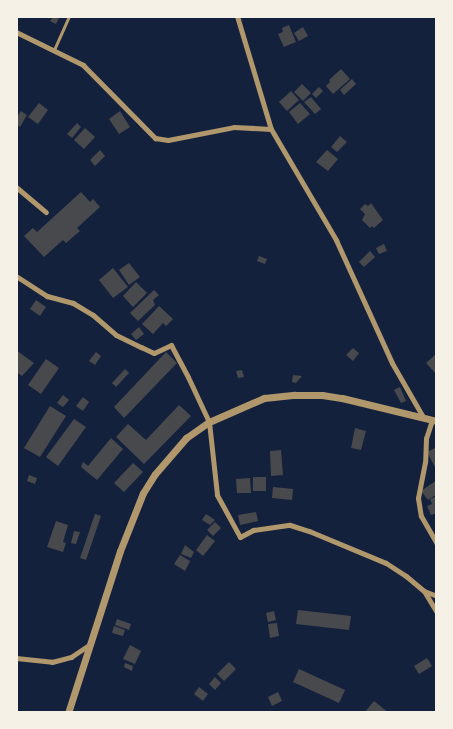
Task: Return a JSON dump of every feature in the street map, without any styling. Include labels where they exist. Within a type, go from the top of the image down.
[{"type":"street","points":[[237,16],[270,129],[336,240],[392,363],[423,417]]},
{"type":"street","points":[[16,32],[84,64],[155,138],[168,140],[234,127],[270,129]]},
{"type":"street","points":[[16,188],[46,212]]},
{"type":"street","points":[[16,276],[47,296],[73,303],[93,315],[116,335],[154,353],[171,345],[208,422],[217,495],[240,537],[253,530],[290,525],[386,563],[424,591],[437,596]]},
{"type":"street","points":[[68,713],[120,551],[144,493],[155,474],[186,438],[208,422],[264,398],[295,395],[322,395],[342,398],[434,420],[426,438],[425,462],[418,498],[421,516],[437,544]]},
{"type":"street","points":[[424,591],[437,613]]},
{"type":"street","points":[[16,658],[52,662],[71,657],[89,645]]},
{"type":"lane","points":[[53,51],[68,16]]},
{"type":"building","points":[[48,16],[60,16],[56,24],[50,21],[52,18]]},
{"type":"building","points":[[289,25],[296,42],[284,47],[278,34],[283,32],[282,28]]},
{"type":"building","points":[[303,27],[308,36],[299,41],[294,33]]},
{"type":"building","points":[[341,69],[350,79],[333,94],[326,86],[330,82],[329,80]]},
{"type":"building","points":[[352,79],[356,84],[344,95],[340,90]]},
{"type":"building","points":[[302,84],[311,93],[303,101],[294,92]]},
{"type":"building","points":[[319,87],[323,91],[316,98],[312,94]]},
{"type":"building","points":[[291,91],[299,100],[287,111],[279,102]]},
{"type":"building","points":[[311,97],[321,109],[315,114],[304,102]]},
{"type":"building","points":[[39,103],[48,110],[38,124],[28,117]]},
{"type":"building","points":[[300,103],[310,114],[298,124],[289,112]]},
{"type":"building","points":[[21,111],[27,115],[20,127],[16,124],[16,118]]},
{"type":"building","points":[[120,111],[130,127],[119,134],[109,119]]},
{"type":"building","points":[[77,123],[81,127],[72,138],[67,134]]},
{"type":"building","points":[[85,128],[95,137],[84,149],[74,140]]},
{"type":"building","points":[[340,136],[347,142],[337,152],[331,147]]},
{"type":"building","points":[[100,150],[105,156],[95,166],[90,160]]},
{"type":"building","points":[[327,150],[338,159],[328,171],[316,162]]},
{"type":"building","points":[[81,192],[90,202],[93,199],[100,207],[77,228],[80,231],[66,243],[63,240],[44,257],[24,236],[33,228],[37,232]]},
{"type":"building","points":[[371,203],[383,220],[374,228],[372,226],[370,228],[362,220],[365,214],[360,209],[365,204],[368,206]]},
{"type":"building","points":[[384,244],[387,251],[379,254],[376,248]]},
{"type":"building","points":[[370,251],[375,257],[364,267],[359,262]]},
{"type":"building","points":[[259,256],[267,259],[265,264],[257,261]]},
{"type":"building","points":[[129,263],[140,277],[129,285],[119,270]]},
{"type":"building","points":[[113,268],[128,287],[113,298],[99,280]]},
{"type":"building","points":[[136,282],[147,293],[133,307],[123,296]]},
{"type":"building","points":[[154,290],[159,295],[153,300],[155,305],[138,321],[130,313]]},
{"type":"building","points":[[36,300],[46,307],[40,316],[30,309]]},
{"type":"building","points":[[159,306],[173,319],[166,326],[163,323],[153,334],[142,324]]},
{"type":"building","points":[[139,327],[144,334],[136,340],[131,334]]},
{"type":"building","points":[[353,348],[359,353],[353,361],[346,355]]},
{"type":"building","points":[[16,350],[34,363],[22,376],[16,372]]},
{"type":"building","points":[[96,352],[101,356],[95,365],[89,361]]},
{"type":"building","points":[[166,352],[177,363],[124,418],[114,407]]},
{"type":"building","points":[[437,353],[437,375],[426,363]]},
{"type":"building","points":[[46,359],[59,368],[41,394],[28,385]]},
{"type":"building","points":[[125,369],[129,373],[116,387],[112,383]]},
{"type":"building","points":[[242,370],[244,377],[238,378],[236,371]]},
{"type":"building","points":[[293,375],[302,376],[296,383],[292,382]]},
{"type":"building","points":[[400,387],[406,401],[401,403],[394,390]]},
{"type":"building","points":[[63,395],[69,400],[63,407],[57,403]]},
{"type":"building","points":[[83,397],[89,402],[83,411],[76,406]]},
{"type":"building","points":[[179,405],[191,416],[144,464],[116,437],[128,424],[146,440]]},
{"type":"building","points":[[50,406],[66,416],[40,457],[24,448]]},
{"type":"building","points":[[74,419],[86,427],[58,466],[46,457]]},
{"type":"building","points":[[355,428],[366,431],[361,450],[351,448]]},
{"type":"building","points":[[111,438],[123,449],[97,480],[81,467],[83,462],[88,466]]},
{"type":"building","points":[[435,448],[437,451],[437,471],[427,452]]},
{"type":"building","points":[[281,450],[283,475],[271,476],[270,451]]},
{"type":"building","points":[[133,463],[143,472],[124,492],[114,483]]},
{"type":"building","points":[[29,475],[37,478],[35,484],[27,481]]},
{"type":"building","points":[[253,477],[266,477],[266,491],[253,491]]},
{"type":"building","points":[[250,478],[251,493],[237,493],[236,479]]},
{"type":"building","points":[[437,480],[437,494],[428,500],[421,491]]},
{"type":"building","points":[[273,487],[293,489],[292,500],[272,498]]},
{"type":"building","points":[[437,496],[437,513],[431,515],[427,506],[432,504],[430,499]]},
{"type":"building","points":[[256,512],[258,521],[240,525],[238,515]]},
{"type":"building","points":[[95,514],[101,516],[86,560],[80,558]]},
{"type":"building","points":[[206,514],[215,520],[210,525],[202,520]]},
{"type":"building","points":[[56,521],[68,525],[63,542],[66,543],[63,552],[47,547]]},
{"type":"building","points":[[215,522],[221,528],[213,536],[207,530]]},
{"type":"building","points":[[74,531],[80,532],[76,544],[71,543]]},
{"type":"building","points":[[207,535],[215,541],[203,556],[196,550]]},
{"type":"building","points":[[185,545],[194,552],[191,558],[181,554]]},
{"type":"building","points":[[180,555],[190,561],[185,571],[174,564]]},
{"type":"building","points":[[298,610],[351,616],[349,630],[296,624]]},
{"type":"building","points":[[274,611],[276,620],[268,622],[266,613]]},
{"type":"building","points":[[117,619],[131,624],[129,630],[115,625]]},
{"type":"building","points":[[277,623],[279,636],[270,638],[268,624]]},
{"type":"building","points":[[114,626],[125,630],[123,636],[112,633]]},
{"type":"building","points":[[130,645],[141,651],[135,664],[123,659]]},
{"type":"building","points":[[427,658],[432,666],[419,674],[414,666]]},
{"type":"building","points":[[229,662],[236,669],[224,681],[217,674]]},
{"type":"building","points":[[125,663],[133,666],[132,671],[124,667]]},
{"type":"building","points":[[299,669],[345,690],[339,703],[293,682]]},
{"type":"building","points":[[215,677],[221,683],[215,690],[209,684]]},
{"type":"building","points":[[199,687],[208,694],[203,701],[194,694]]},
{"type":"building","points":[[278,692],[282,701],[272,706],[268,697]]},
{"type":"building","points":[[374,701],[389,713],[364,713]]}]
